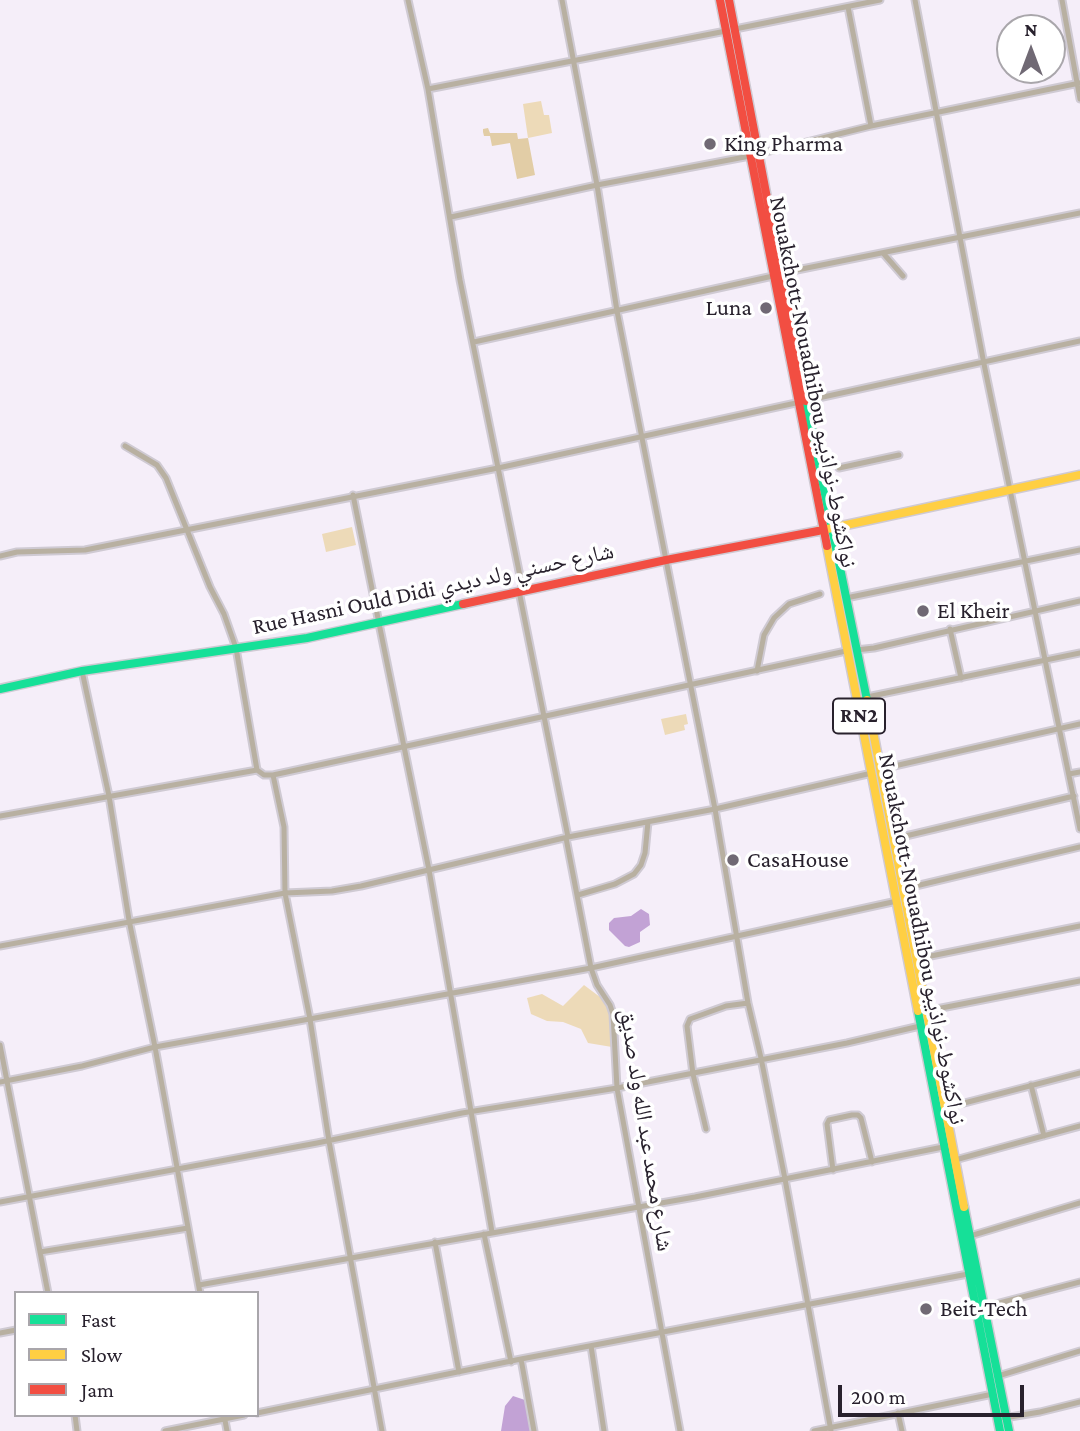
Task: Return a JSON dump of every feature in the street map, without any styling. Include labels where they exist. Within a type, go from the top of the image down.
[{"type":"main road","name":"Nouakchott-Nouadhibou نواكشوط-نواذيبو","points":[[719,0],[730,30]]},
{"type":"main road","name":"Nouakchott-Nouadhibou نواكشوط-نواذيبو","points":[[729,0],[730,30],[827,528],[846,651],[943,1147],[993,1394],[1009,1431]]},
{"type":"main road","name":"Rue Hasni Ould Didi شارع حسني ولد ديدي","points":[[0,689],[82,671],[307,638],[666,560],[1080,475]]},
{"type":"main road","name":"Nouakchott-Nouadhibou نواكشوط-نواذيبو","points":[[827,528],[846,598],[867,697],[998,1376],[1002,1418],[1000,1431]]},
{"type":"street","name":"شارع محمد عبد الله ولد صديق","points":[[408,0],[428,89],[460,280],[498,468],[591,968],[613,1014],[617,1088],[641,1207],[680,1431]]},
{"type":"street","points":[[562,0],[575,61],[617,310],[715,809],[748,1003],[785,1179],[831,1429]]},
{"type":"street","points":[[428,89],[880,0]]},
{"type":"street","points":[[915,0],[1009,490],[1080,829]]},
{"type":"street","points":[[1062,0],[1080,99]]},
{"type":"street","points":[[848,6],[871,126]]},
{"type":"street","points":[[451,217],[754,155],[871,126],[1079,84]]},
{"type":"street","points":[[474,342],[778,275],[1080,213]]},
{"type":"street","points":[[883,253],[903,276]]},
{"type":"street","points":[[0,556],[17,552],[85,550],[498,468],[1080,341]]},
{"type":"street","points":[[125,446],[157,465],[166,478],[210,587],[224,614],[236,648],[257,770],[264,775],[846,651]]},
{"type":"street","points":[[839,468],[899,455]]},
{"type":"street","points":[[354,495],[429,870],[492,1232]]},
{"type":"street","points":[[846,598],[1080,551]]},
{"type":"street","points":[[757,671],[764,635],[774,618],[789,604],[820,594]]},
{"type":"street","points":[[856,650],[1080,601]]},
{"type":"street","points":[[950,629],[961,678]]},
{"type":"street","points":[[867,697],[1080,653]]},
{"type":"street","points":[[82,671],[109,796],[128,920],[155,1047],[200,1291]]},
{"type":"street","points":[[0,946],[128,920],[285,893],[332,891],[567,838],[715,809],[1080,724]]},
{"type":"street","points":[[0,816],[257,770]]},
{"type":"street","points":[[1069,774],[1080,772]]},
{"type":"street","points":[[273,775],[284,827],[285,893],[310,1019],[329,1141],[382,1431]]},
{"type":"street","points":[[893,839],[1074,796]]},
{"type":"street","points":[[578,895],[615,884],[634,874],[645,853],[648,822]]},
{"type":"street","points":[[903,889],[1080,847]]},
{"type":"street","points":[[0,1082],[82,1066],[155,1047],[591,968],[897,901]]},
{"type":"street","points":[[916,958],[1080,926]]},
{"type":"street","points":[[926,1011],[1080,981]]},
{"type":"street","points":[[706,1129],[687,1026],[690,1020],[726,1006],[748,1003]]},
{"type":"street","points":[[0,1202],[472,1112],[694,1074],[920,1026]]},
{"type":"street","points":[[0,1045],[48,1291]]},
{"type":"street","points":[[945,1108],[1080,1073]]},
{"type":"street","points":[[1031,1085],[1044,1136]]},
{"type":"street","points":[[833,1170],[827,1124],[829,1120],[852,1115],[861,1118],[872,1162]]},
{"type":"street","points":[[955,1160],[1080,1126]]},
{"type":"street","points":[[199,1285],[641,1207],[943,1147]]},
{"type":"street","points":[[970,1236],[1080,1203]]},
{"type":"street","points":[[40,1252],[188,1228]]},
{"type":"street","points":[[484,1234],[511,1362]]},
{"type":"street","points":[[435,1242],[459,1372]]},
{"type":"street","points":[[259,1413],[522,1359],[968,1274]]},
{"type":"street","points":[[984,1307],[1080,1282]]},
{"type":"street","points":[[591,1346],[604,1431]]},
{"type":"street","points":[[998,1376],[1080,1351]]},
{"type":"street","points":[[522,1359],[534,1431]]},
{"type":"street","points":[[814,1431],[993,1394]]},
{"type":"street","points":[[1002,1418],[1080,1402]]},
{"type":"street","points":[[898,1413],[902,1431]]},
{"type":"street","points":[[164,1431],[224,1417],[227,1431]]},
{"type":"shaded area","points":[[541,101],[544,115],[549,115],[552,133],[528,138],[523,104]]},
{"type":"shaded area","points":[[488,128],[490,133],[517,133],[518,139],[528,138],[535,175],[517,179],[510,143],[492,146],[490,136],[484,136],[483,132],[483,129]]},
{"type":"shaded area","points":[[352,527],[356,545],[326,552],[322,534]]},
{"type":"shaded area","points":[[686,714],[688,724],[684,725],[685,730],[665,735],[661,719]]},
{"type":"shaded area","points":[[641,909],[649,914],[650,925],[640,932],[640,942],[625,946],[609,930],[609,923],[614,918],[631,916]]},
{"type":"shaded area","points":[[584,985],[604,1000],[612,1015],[612,1047],[588,1043],[581,1029],[563,1022],[547,1021],[531,1014],[527,998],[542,994],[563,1006]]},
{"type":"shaded area","points":[[513,1396],[525,1400],[532,1431],[501,1431],[505,1406]]},
{"type":"traffic: fast","points":[[806,401],[867,700]]},
{"type":"traffic: fast","points":[[0,689],[82,671],[307,638],[463,604]]},
{"type":"traffic: fast","points":[[918,1011],[1000,1431]]},
{"type":"traffic: fast","points":[[964,1207],[1009,1431]]},
{"type":"traffic: slow","points":[[818,531],[1080,475]]},
{"type":"traffic: slow","points":[[827,546],[918,1011]]},
{"type":"traffic: slow","points":[[867,700],[964,1207]]},
{"type":"traffic: jam","points":[[720,0],[827,546]]},
{"type":"traffic: jam","points":[[729,0],[806,401]]},
{"type":"traffic: jam","points":[[463,604],[666,560],[818,531]]},
{"type":"place","name":"King Pharma","points":[[710,144]]},
{"type":"place","name":"Luna","points":[[766,308]]},
{"type":"place","name":"El Kheir","points":[[923,611]]},
{"type":"place","name":"CasaHouse","points":[[733,860]]},
{"type":"place","name":"Beit-Tech","points":[[926,1309]]}]
